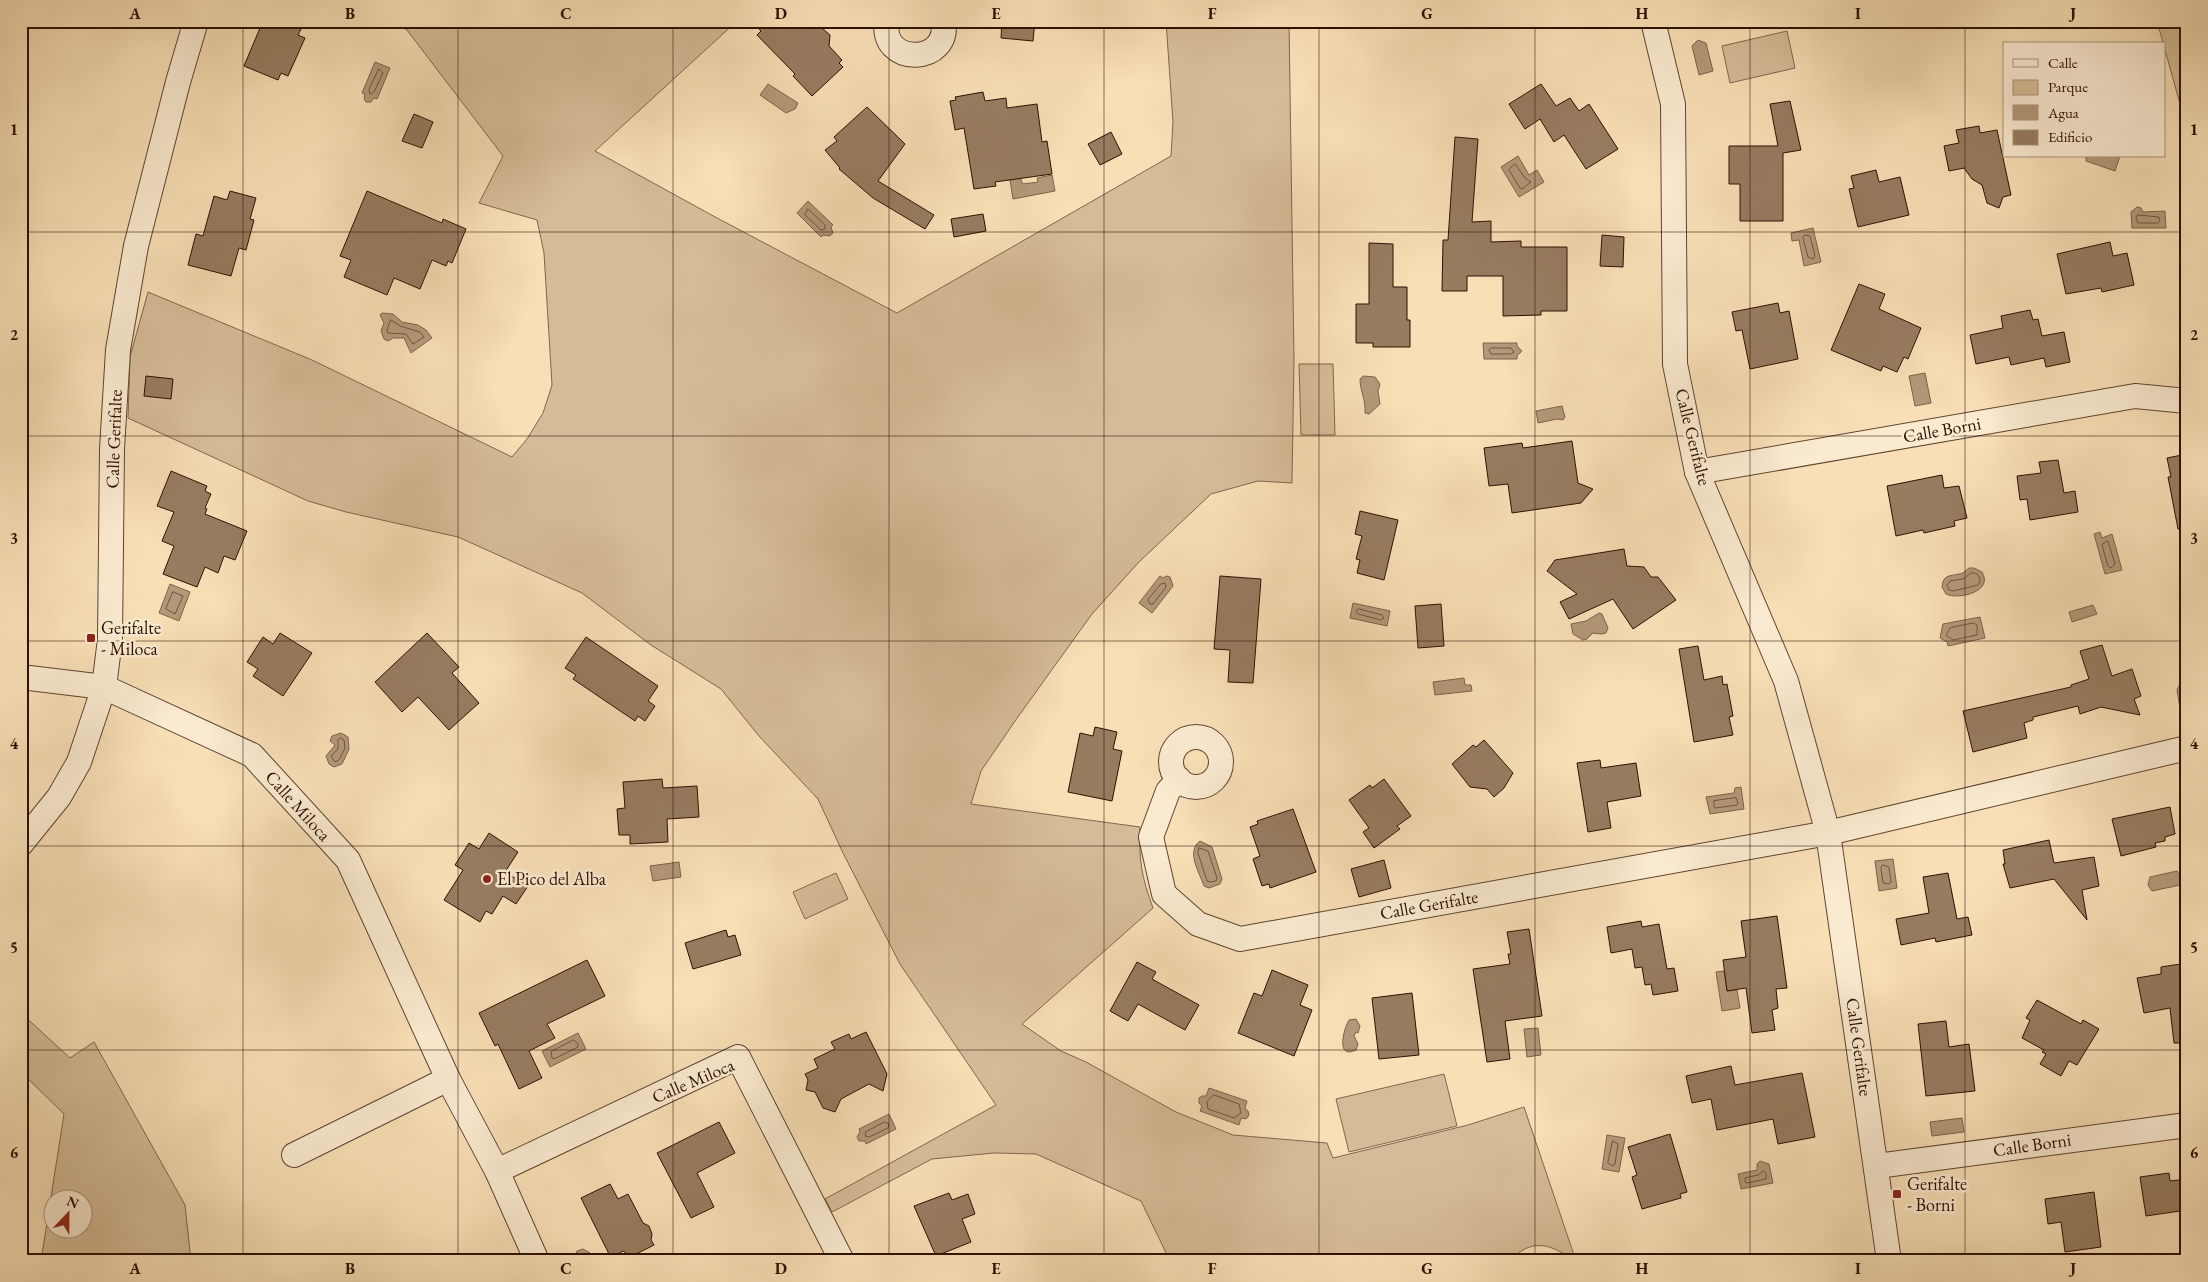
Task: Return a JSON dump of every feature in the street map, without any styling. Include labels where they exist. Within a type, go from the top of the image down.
[{"type":"street","name":"Calle Gerifalte","points":[[21,844],[59,797],[79,762],[104,687],[110,639],[112,449],[118,350],[136,246],[178,82],[196,21]]},
{"type":"street","points":[[887,21],[888,39],[895,48],[905,54],[916,56],[927,53],[936,47],[942,37],[943,21]]},
{"type":"street","name":"Calle Gerifalte","points":[[1653,21],[1673,104],[1675,364],[1698,472],[1786,681],[1828,833],[1877,1166],[1889,1261]]},
{"type":"street","name":"Calle Borni","points":[[1698,472],[2136,396],[2187,401]]},
{"type":"street","name":"Calle Miloca","points":[[21,677],[104,687],[252,755],[348,860],[448,1079],[498,1171],[538,1261]]},
{"type":"street","name":"Calle Gerifalte","points":[[1178,779],[1168,791],[1151,837],[1164,894],[1198,924],[1240,939],[1828,833],[2187,748]]},
{"type":"street","name":"Calle Miloca","points":[[498,1171],[738,1057],[842,1261]]},
{"type":"street","points":[[294,1155],[448,1079]]},
{"type":"street","name":"Calle Borni","points":[[1877,1166],[2187,1125]]},
{"type":"green space","points":[[392,21],[737,21],[595,151],[897,313],[1171,156],[1173,122],[1166,21],[1289,21],[1294,359],[1292,483],[1258,481],[1211,494],[1139,562],[1092,614],[1015,721],[981,771],[971,804],[1140,827],[1142,868],[1153,908],[1022,1024],[1061,1051],[1086,1062],[1176,1112],[1233,1135],[1327,1143],[1333,1158],[1468,1125],[1524,1107],[1576,1261],[1549,1247],[1533,1246],[1525,1249],[1510,1261],[1170,1261],[1141,1201],[1036,1154],[994,1153],[932,1159],[832,1212],[825,1199],[996,1105],[900,964],[843,853],[818,799],[759,736],[721,689],[651,645],[582,593],[458,537],[346,512],[308,501],[128,418],[130,357],[148,292],[312,360],[512,457],[527,439],[543,413],[552,385],[544,253],[537,220],[479,203],[503,156],[407,30]]},
{"type":"green space","points":[[2157,21],[2187,21],[2187,137],[2166,53],[2166,42],[2163,42]]},
{"type":"green space","points":[[1787,31],[1795,68],[1730,83],[1722,46]]},
{"type":"green space","points":[[1299,364],[1333,364],[1335,435],[1301,435]]},
{"type":"green space","points":[[836,873],[848,899],[805,919],[793,892]]},
{"type":"green space","points":[[21,1013],[70,1058],[94,1042],[185,1205],[191,1261],[41,1261],[44,1240],[92,1240],[92,1190],[52,1190],[64,1114],[21,1072]]},
{"type":"green space","points":[[1444,1074],[1457,1126],[1349,1152],[1336,1099]]},
{"type":"water","points":[[1698,40],[1706,43],[1713,71],[1699,75],[1692,46]]},
{"type":"water","points":[[375,62],[390,68],[377,99],[374,98],[371,102],[366,102],[364,99],[365,94],[362,93]]},
{"type":"water","points":[[768,84],[798,103],[795,109],[786,113],[760,95]]},
{"type":"water","points":[[1518,156],[1529,175],[1537,170],[1544,182],[1519,197],[1501,167]]},
{"type":"water","points":[[2086,158],[2119,158],[2115,171],[2086,161]]},
{"type":"water","points":[[1052,175],[1055,191],[1013,199],[1010,180],[1020,178],[1023,184],[1038,182],[1037,178]]},
{"type":"water","points":[[808,201],[833,225],[831,227],[833,233],[830,236],[823,235],[821,237],[797,213]]},
{"type":"water","points":[[2137,207],[2141,208],[2143,212],[2165,211],[2166,228],[2132,228],[2131,212]]},
{"type":"water","points":[[1813,228],[1821,262],[1804,266],[1799,240],[1792,241],[1791,233]]},
{"type":"water","points":[[382,313],[393,314],[402,322],[418,325],[426,330],[432,338],[411,353],[404,338],[393,338],[388,341],[384,339],[381,331],[384,323],[380,315]]},
{"type":"water","points":[[1483,343],[1517,343],[1517,346],[1522,351],[1517,356],[1517,359],[1484,359]]},
{"type":"water","points":[[1925,373],[1931,403],[1915,406],[1909,376]]},
{"type":"water","points":[[1363,376],[1375,377],[1380,384],[1378,391],[1380,404],[1369,414],[1365,413],[1360,383],[1360,379]]},
{"type":"water","points":[[1562,406],[1565,417],[1563,420],[1557,419],[1538,423],[1536,411]]},
{"type":"water","points":[[2100,532],[2102,538],[2112,534],[2122,570],[2105,574],[2094,534]]},
{"type":"water","points":[[1969,568],[1982,572],[1983,585],[1973,593],[1966,595],[1951,596],[1946,594],[1942,587],[1945,578],[1962,573]]},
{"type":"water","points":[[1160,576],[1163,578],[1166,576],[1170,577],[1173,586],[1152,613],[1139,603]]},
{"type":"water","points":[[170,584],[190,592],[179,621],[159,613]]},
{"type":"water","points":[[1353,603],[1390,611],[1387,626],[1350,618]]},
{"type":"water","points":[[2093,605],[2097,614],[2072,622],[2069,612]]},
{"type":"water","points":[[1599,613],[1602,614],[1608,628],[1606,633],[1593,633],[1583,640],[1573,634],[1571,624],[1586,621]]},
{"type":"water","points":[[1980,617],[1985,638],[1948,646],[1947,642],[1940,638],[1943,624]]},
{"type":"water","points":[[1464,678],[1465,685],[1471,685],[1472,691],[1435,695],[1433,682]]},
{"type":"water","points":[[2184,683],[2187,685],[2187,713],[2181,714],[2177,690],[2180,684]]},
{"type":"water","points":[[341,733],[348,737],[349,749],[342,764],[334,767],[329,764],[326,756],[335,745],[330,741],[332,736]]},
{"type":"water","points":[[1741,787],[1744,809],[1710,814],[1706,797],[1734,793],[1735,788]]},
{"type":"water","points":[[1200,841],[1212,847],[1222,879],[1220,884],[1209,888],[1204,886],[1195,862],[1194,850]]},
{"type":"water","points":[[1893,859],[1897,888],[1879,891],[1875,861]]},
{"type":"water","points":[[679,862],[681,877],[653,881],[650,866]]},
{"type":"water","points":[[2177,871],[2182,877],[2180,885],[2152,891],[2148,885],[2150,877]]},
{"type":"water","points":[[1724,971],[1727,991],[1737,990],[1740,1008],[1722,1011],[1716,972]]},
{"type":"water","points":[[1356,1019],[1360,1026],[1358,1033],[1356,1032],[1354,1036],[1358,1044],[1356,1050],[1345,1051],[1343,1036],[1345,1029],[1349,1020]]},
{"type":"water","points":[[1538,1028],[1541,1055],[1527,1057],[1524,1029]]},
{"type":"water","points":[[578,1033],[586,1049],[550,1067],[542,1051]]},
{"type":"water","points":[[1209,1088],[1247,1101],[1245,1108],[1249,1115],[1246,1119],[1241,1118],[1239,1125],[1200,1111],[1202,1106],[1199,1103],[1199,1098],[1206,1096]]},
{"type":"water","points":[[889,1114],[896,1129],[866,1144],[865,1141],[859,1141],[857,1137],[860,1132],[859,1129]]},
{"type":"water","points":[[1962,1118],[1964,1132],[1932,1136],[1930,1122]]},
{"type":"water","points":[[1607,1135],[1625,1138],[1619,1172],[1602,1169]]},
{"type":"water","points":[[1760,1161],[1769,1164],[1773,1183],[1741,1189],[1738,1174],[1757,1170],[1757,1164]]},
{"type":"water","points":[[583,1249],[590,1253],[593,1261],[573,1261],[577,1251]]},
{"type":"building","points":[[263,21],[305,21],[298,35],[305,38],[288,76],[281,73],[278,80],[244,66]]},
{"type":"building","points":[[751,21],[811,21],[830,35],[829,46],[842,60],[839,63],[843,67],[812,96],[793,76],[795,74],[757,35],[761,31]]},
{"type":"building","points":[[1002,21],[1035,21],[1033,41],[1001,38]]},
{"type":"building","points":[[1541,84],[1556,106],[1570,98],[1579,111],[1589,104],[1618,149],[1586,169],[1564,135],[1554,142],[1540,119],[1525,129],[1509,104]]},
{"type":"building","points":[[983,92],[985,101],[1006,98],[1007,108],[1037,104],[1042,142],[1047,141],[1052,174],[995,182],[996,186],[974,189],[964,128],[955,130],[950,101],[956,100],[955,97]]},
{"type":"building","points":[[1790,101],[1801,150],[1783,153],[1783,221],[1740,221],[1740,184],[1729,184],[1729,146],[1778,146],[1770,104]]},
{"type":"building","points":[[867,107],[905,144],[878,181],[934,215],[925,229],[873,198],[839,169],[825,150],[837,141],[834,137]]},
{"type":"building","points":[[414,114],[433,122],[422,148],[402,141]]},
{"type":"building","points":[[1979,126],[1980,133],[1997,130],[2011,195],[2003,197],[1999,208],[1987,203],[1982,185],[1972,179],[1964,168],[1949,171],[1944,146],[1959,143],[1956,130]]},
{"type":"building","points":[[1111,132],[1122,154],[1100,165],[1088,144]]},
{"type":"building","points":[[1455,137],[1478,139],[1472,222],[1491,221],[1491,242],[1521,241],[1521,247],[1567,247],[1567,311],[1541,311],[1541,315],[1503,316],[1503,276],[1467,276],[1467,291],[1442,291],[1443,240],[1448,240]]},
{"type":"building","points":[[1876,170],[1879,182],[1900,177],[1909,215],[1858,227],[1849,189],[1854,188],[1851,176]]},
{"type":"building","points":[[230,191],[256,198],[250,219],[254,220],[246,250],[239,248],[231,276],[188,265],[196,234],[203,236],[214,196],[227,200]]},
{"type":"building","points":[[367,191],[442,223],[443,219],[466,229],[452,263],[448,261],[446,266],[432,260],[420,289],[394,278],[387,295],[344,277],[351,260],[340,256]]},
{"type":"building","points":[[983,214],[986,231],[954,237],[951,219]]},
{"type":"building","points":[[1602,235],[1624,237],[1623,267],[1600,266]]},
{"type":"building","points":[[2110,242],[2113,256],[2127,253],[2134,285],[2102,292],[2101,288],[2066,294],[2057,254]]},
{"type":"building","points":[[1369,243],[1393,244],[1393,287],[1407,287],[1407,320],[1410,320],[1410,347],[1373,347],[1373,343],[1356,343],[1356,304],[1369,304]]},
{"type":"building","points":[[1859,284],[1885,294],[1879,309],[1921,328],[1908,359],[1904,357],[1897,372],[1883,366],[1881,371],[1831,350]]},
{"type":"building","points":[[1778,303],[1780,313],[1789,311],[1798,359],[1750,369],[1742,330],[1736,331],[1732,312]]},
{"type":"building","points":[[2030,310],[2033,320],[2038,319],[2042,336],[2064,332],[2070,362],[2046,367],[2044,358],[2011,365],[2009,357],[1976,364],[1970,335],[2003,328],[2001,316]]},
{"type":"building","points":[[146,376],[173,379],[171,399],[144,396]]},
{"type":"building","points":[[1572,441],[1578,483],[1593,489],[1581,503],[1512,513],[1508,484],[1489,486],[1484,448],[1522,443],[1523,448]]},
{"type":"building","points":[[2187,454],[2187,528],[2178,529],[2168,477],[2171,477],[2167,458]]},
{"type":"building","points":[[2058,460],[2064,493],[2075,491],[2078,512],[2030,520],[2027,499],[2020,500],[2017,476],[2041,473],[2039,462]]},
{"type":"building","points":[[171,471],[207,486],[205,491],[211,494],[205,508],[207,509],[205,514],[247,531],[235,560],[224,556],[218,573],[205,567],[197,587],[163,574],[174,546],[162,541],[174,512],[157,506]]},
{"type":"building","points":[[1942,475],[1944,488],[1959,486],[1967,518],[1954,521],[1955,526],[1924,533],[1923,530],[1896,536],[1887,486]]},
{"type":"building","points":[[1360,511],[1398,520],[1384,580],[1357,573],[1360,560],[1356,559],[1362,536],[1355,534]]},
{"type":"building","points":[[1624,549],[1627,566],[1644,567],[1651,577],[1658,577],[1676,600],[1633,629],[1613,599],[1569,619],[1560,602],[1577,594],[1547,571],[1555,560]]},
{"type":"building","points":[[1220,576],[1261,579],[1253,683],[1228,682],[1230,650],[1214,649]]},
{"type":"building","points":[[1441,604],[1444,646],[1418,648],[1415,606]]},
{"type":"building","points":[[280,633],[312,653],[283,696],[253,676],[258,669],[247,662],[263,637],[273,644]]},
{"type":"building","points":[[427,633],[459,667],[452,673],[479,703],[449,730],[418,697],[402,712],[375,682]]},
{"type":"building","points":[[586,637],[658,686],[648,701],[655,706],[645,721],[638,716],[635,721],[573,679],[576,675],[565,668]]},
{"type":"building","points":[[2102,645],[2112,676],[2132,669],[2141,696],[2134,699],[2140,715],[2101,707],[2080,714],[2078,706],[2033,717],[2033,720],[2024,723],[2027,738],[1973,752],[1963,711],[2071,687],[2071,685],[2089,679],[2080,651]]},
{"type":"building","points":[[1698,646],[1704,680],[1722,676],[1723,685],[1727,684],[1733,716],[1729,717],[1733,735],[1694,742],[1679,649]]},
{"type":"building","points":[[1095,727],[1117,732],[1113,749],[1122,751],[1112,801],[1068,792],[1080,733],[1093,736]]},
{"type":"building","points":[[1484,740],[1513,773],[1504,788],[1494,797],[1487,789],[1470,787],[1452,764],[1473,745],[1476,747]]},
{"type":"building","points":[[1600,760],[1601,768],[1636,763],[1641,796],[1607,802],[1611,828],[1588,832],[1577,763]]},
{"type":"building","points":[[662,779],[663,788],[697,786],[699,817],[667,819],[668,842],[630,844],[630,835],[619,835],[617,809],[625,808],[623,782]]},
{"type":"building","points":[[1384,779],[1411,816],[1397,826],[1400,829],[1374,848],[1363,832],[1369,828],[1349,800],[1370,785],[1372,788]]},
{"type":"building","points":[[2170,807],[2175,834],[2165,837],[2165,841],[2155,843],[2156,847],[2121,856],[2112,819]]},
{"type":"building","points":[[1293,809],[1316,872],[1270,888],[1269,884],[1262,886],[1253,859],[1260,856],[1250,827],[1258,824],[1257,821]]},
{"type":"building","name":"El Pico del Alba","points":[[489,833],[518,852],[505,872],[528,886],[516,904],[503,896],[492,914],[486,911],[480,922],[444,900],[463,870],[455,865],[469,843],[479,849]]},
{"type":"building","points":[[2049,840],[2054,863],[2094,857],[2099,886],[2082,890],[2087,920],[2054,879],[2010,888],[2003,864],[2005,864],[2003,850]]},
{"type":"building","points":[[1384,860],[1391,888],[1359,897],[1351,869]]},
{"type":"building","points":[[1948,873],[1957,919],[1968,917],[1972,935],[1936,942],[1935,938],[1901,945],[1896,919],[1929,913],[1923,877]]},
{"type":"building","points":[[1777,916],[1787,988],[1776,989],[1778,1008],[1772,1010],[1775,1030],[1752,1033],[1746,988],[1727,991],[1723,960],[1746,957],[1741,921]]},
{"type":"building","points":[[1641,921],[1642,927],[1659,924],[1667,969],[1674,968],[1678,991],[1653,995],[1651,984],[1645,985],[1642,967],[1635,968],[1632,949],[1611,953],[1607,927]]},
{"type":"building","points":[[1529,929],[1542,1016],[1505,1021],[1510,1059],[1487,1062],[1473,969],[1510,964],[1508,954],[1511,954],[1507,932]]},
{"type":"building","points":[[726,930],[728,937],[735,935],[741,955],[693,969],[685,943]]},
{"type":"building","points":[[587,960],[605,996],[547,1024],[555,1038],[529,1051],[542,1078],[519,1089],[498,1044],[495,1046],[479,1013]]},
{"type":"building","points":[[1137,962],[1156,972],[1152,979],[1199,1005],[1185,1030],[1138,1004],[1128,1021],[1110,1011]]},
{"type":"building","points":[[2187,963],[2187,1043],[2174,1043],[2170,1008],[2144,1013],[2137,978],[2161,974],[2161,967]]},
{"type":"building","points":[[1272,970],[1308,985],[1300,1005],[1312,1010],[1294,1056],[1238,1033],[1254,993],[1262,996]]},
{"type":"building","points":[[1412,993],[1419,1055],[1379,1059],[1372,998]]},
{"type":"building","points":[[2037,1000],[2081,1024],[2083,1020],[2099,1029],[2077,1065],[2069,1061],[2061,1076],[2040,1064],[2046,1054],[2042,1052],[2044,1050],[2022,1038],[2030,1020],[2026,1018]]},
{"type":"building","points":[[1946,1021],[1949,1047],[1969,1044],[1975,1091],[1926,1096],[1918,1024]]},
{"type":"building","points":[[866,1032],[887,1074],[883,1091],[869,1084],[841,1099],[835,1112],[823,1108],[815,1092],[806,1090],[808,1080],[805,1074],[818,1068],[814,1059],[835,1049],[831,1042],[849,1034],[851,1039]]},
{"type":"building","points":[[1731,1066],[1735,1085],[1802,1073],[1815,1137],[1778,1144],[1773,1119],[1717,1130],[1711,1099],[1692,1103],[1686,1076]]},
{"type":"building","points":[[719,1122],[735,1153],[697,1173],[714,1207],[691,1218],[657,1153]]},
{"type":"building","points":[[1670,1134],[1687,1192],[1680,1194],[1681,1198],[1642,1209],[1632,1177],[1637,1175],[1628,1147]]},
{"type":"building","points":[[2169,1173],[2170,1181],[2187,1179],[2187,1210],[2146,1216],[2140,1177]]},
{"type":"building","points":[[610,1184],[618,1199],[628,1194],[643,1223],[649,1226],[652,1234],[651,1240],[654,1245],[632,1256],[630,1253],[628,1255],[623,1251],[611,1258],[581,1198]]},
{"type":"building","points":[[2094,1192],[2101,1247],[2065,1252],[2061,1222],[2048,1224],[2045,1199]]},
{"type":"building","points":[[949,1193],[952,1200],[968,1194],[975,1214],[962,1219],[971,1242],[936,1256],[914,1206]]},
{"type":"place","name":"Gerifalte - Miloca","points":[[91,638]]},
{"type":"place","name":"El Pico del Alba","points":[[487,879]]},
{"type":"place","name":"Gerifalte - Borni","points":[[1897,1194]]}]
